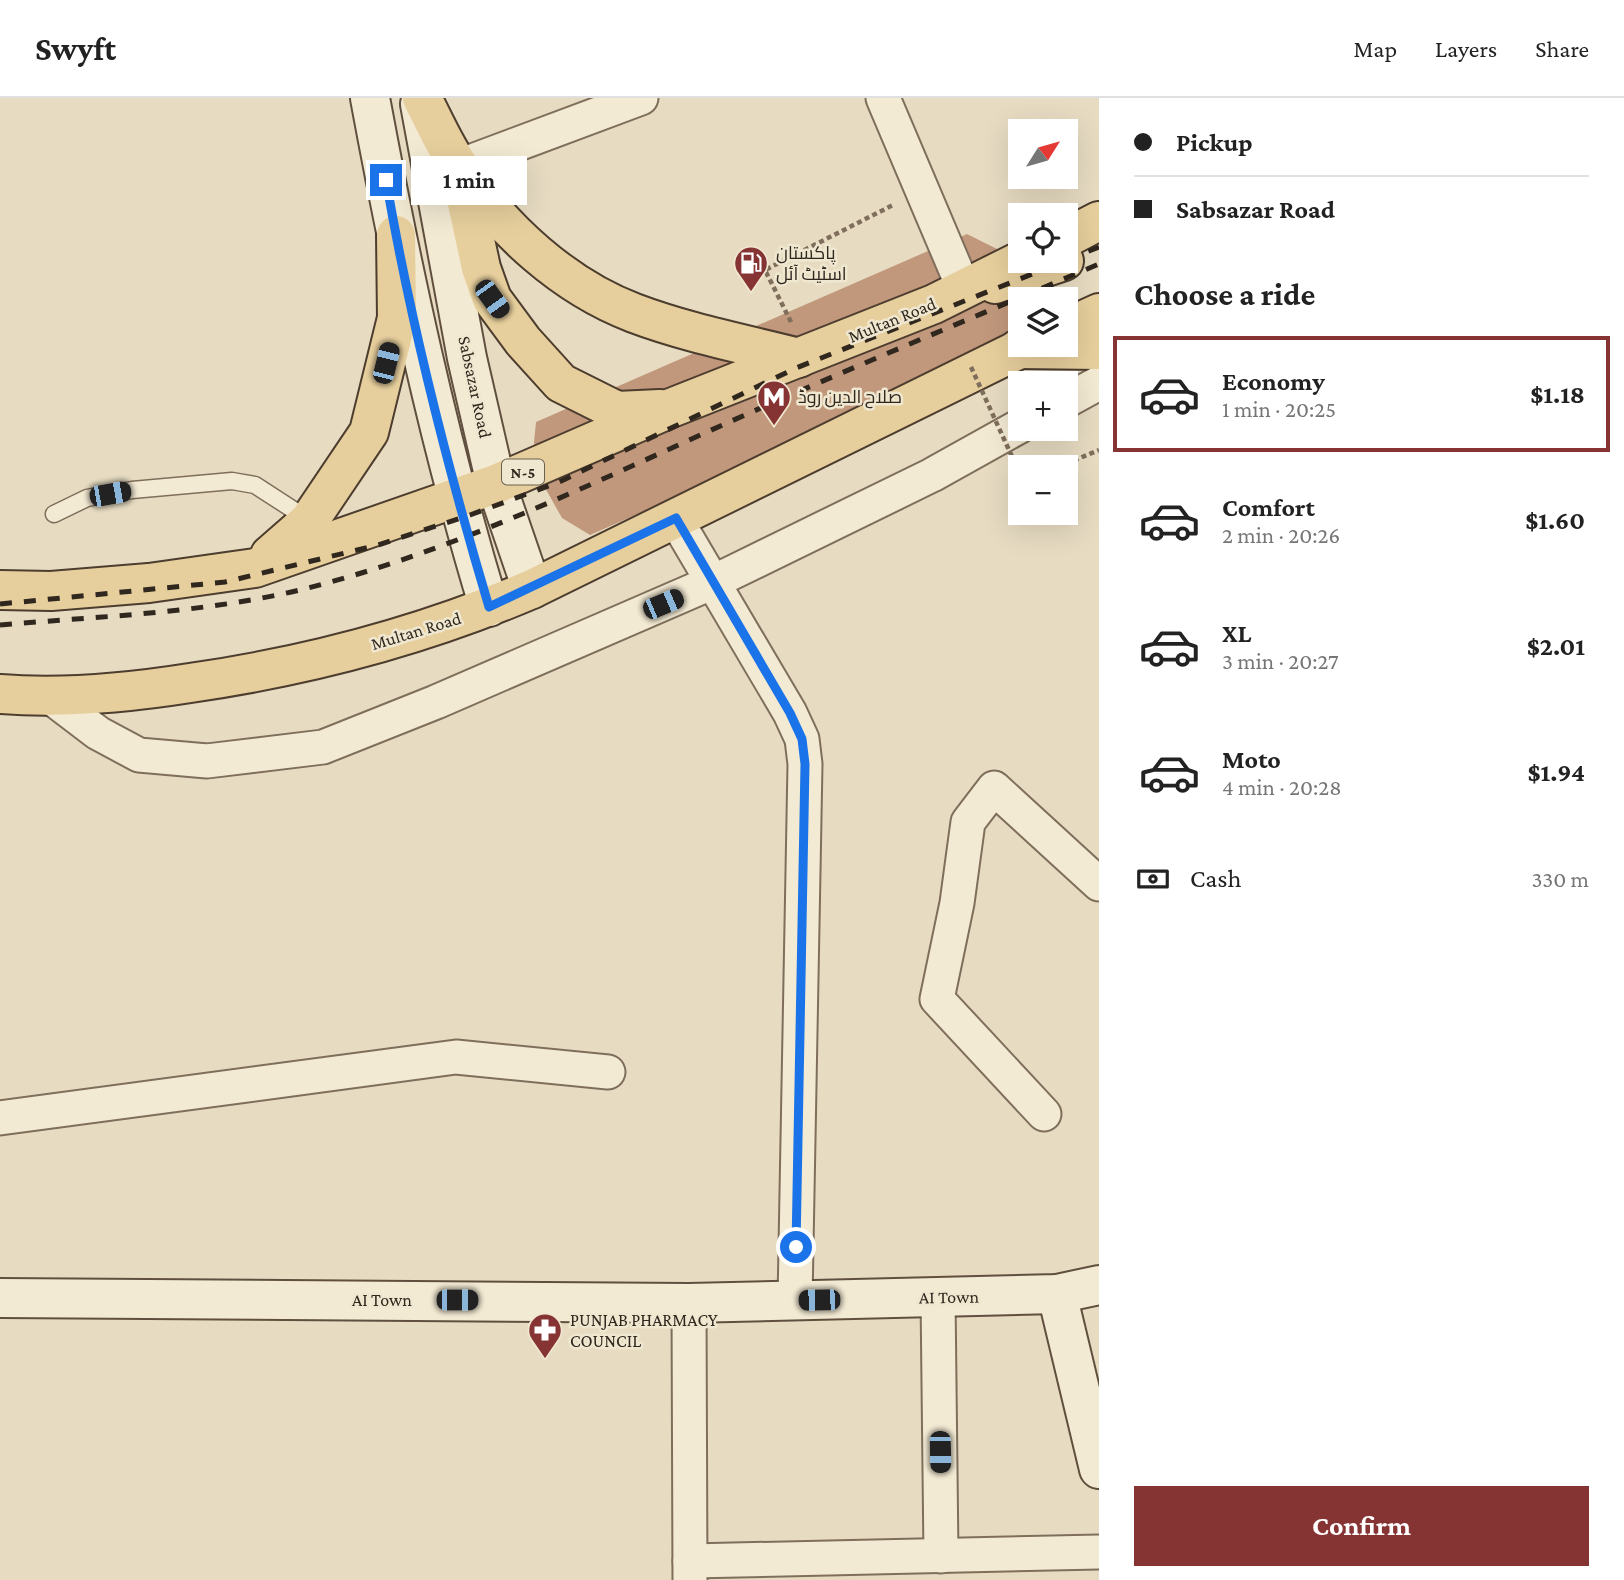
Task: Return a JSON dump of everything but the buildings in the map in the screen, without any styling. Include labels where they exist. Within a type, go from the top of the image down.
[{"type":"main road","points":[[420,98],[459,166],[488,204],[533,251],[576,284],[633,313],[803,356]]},
{"type":"main road","points":[[459,166],[481,268],[492,299],[523,341],[561,383],[617,411],[671,408]]},
{"type":"main road","points":[[1078,232],[1099,221]]},
{"type":"main road","points":[[255,568],[309,521],[369,432],[397,318],[396,235]]},
{"type":"main road","points":[[1078,256],[1099,249]]},
{"type":"main road","name":"Multan Road","points":[[0,590],[51,591],[135,584],[255,568],[496,484],[671,408],[949,297],[1008,267]]},
{"type":"main road","points":[[949,297],[1024,273]]},
{"type":"main road","points":[[1078,323],[1099,313]]},
{"type":"main road","points":[[1078,349],[1099,350]]},
{"type":"main road","name":"Multan Road","points":[[0,694],[52,698],[146,690],[268,672],[404,636],[532,589],[1008,354]]},
{"type":"street","points":[[370,98],[396,235],[457,499],[489,607]]},
{"type":"street","name":"Sabsazar Road","points":[[420,98],[467,358],[496,484],[532,589]]},
{"type":"street","points":[[459,166],[640,98]]},
{"type":"street","points":[[883,98],[949,297]]},
{"type":"street","points":[[1078,394],[1099,383]]},
{"type":"street","points":[[52,698],[98,733],[139,755],[207,761],[324,747],[436,702],[713,582],[932,475],[1008,433]]},
{"type":"street","points":[[676,518],[790,713],[802,739],[805,764],[795,1300]]},
{"type":"street","points":[[1044,1114],[937,999],[957,903],[968,822],[994,788],[1099,884]]},
{"type":"street","points":[[0,1118],[456,1058],[608,1072]]},
{"type":"street","name":"AI Town","points":[[0,1298],[689,1303],[1057,1294],[1099,1285]]},
{"type":"street","points":[[1057,1294],[1097,1451]]},
{"type":"street","points":[[938,1297],[942,1556]]},
{"type":"street","points":[[689,1303],[690,1571],[942,1556],[1099,1552]]},
{"type":"lane","points":[[54,514],[88,498],[132,490],[232,481],[255,485],[309,521]]},
{"type":"path","points":[[803,356],[765,270],[899,202]]},
{"type":"path","points":[[971,368],[1011,455]]},
{"type":"path","points":[[1078,459],[1099,450]]},
{"type":"railway","points":[[1078,255],[1099,247]]},
{"type":"railway","points":[[0,625],[232,603],[308,588],[362,573],[468,536],[521,514],[820,382],[1099,264]]},
{"type":"railway","points":[[0,604],[225,582],[378,545],[559,482],[796,368],[1035,273]]},
{"type":"place","name":"پاکستان اسٹیٹ آئل","points":[[751,293]]},
{"type":"place","name":"صلاح الدین روڈ","points":[[774,427]]},
{"type":"place","name":"PUNJAB PHARMACY COUNCIL","points":[[545,1360]]},
{"type":"route","points":[[386,180],[405,283],[433,407],[489,607],[532,589],[676,518],[790,713],[802,739],[805,764],[796,1247]]}]
